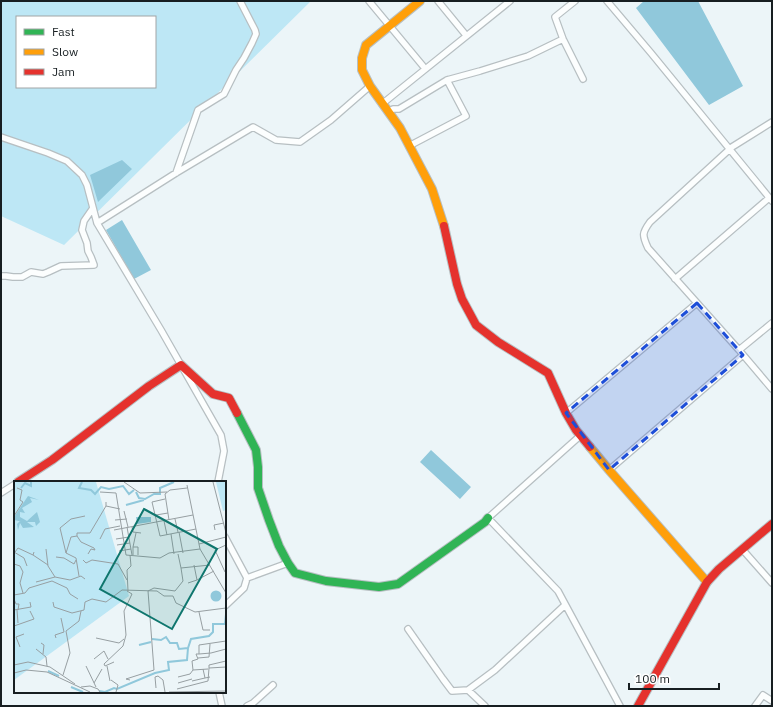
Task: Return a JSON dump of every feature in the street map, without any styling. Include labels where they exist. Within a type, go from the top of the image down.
[{"type":"street","points":[[176,173],[198,110],[224,94],[256,34],[256,30],[240,1]]},
{"type":"street","points":[[369,1],[423,66]]},
{"type":"street","points":[[420,1],[366,45],[362,58],[362,70],[370,86],[400,128],[432,189],[442,219],[457,284],[462,299],[476,325],[498,342],[548,373],[566,413],[576,430],[609,470],[708,582]]},
{"type":"street","points":[[438,1],[465,34]]},
{"type":"street","points":[[382,104],[510,1]]},
{"type":"street","points":[[575,1],[555,17],[563,39],[583,79]]},
{"type":"street","points":[[607,1],[771,199],[675,279]]},
{"type":"street","points":[[388,112],[393,109],[399,109],[447,80],[528,56],[563,39]]},
{"type":"street","points":[[409,146],[466,116],[447,80]]},
{"type":"street","points":[[98,223],[176,173],[253,127],[276,140],[300,142],[331,120],[370,86]]},
{"type":"street","points":[[772,122],[732,147],[650,222],[644,231],[644,238],[648,248],[772,389]]},
{"type":"street","points":[[1,137],[67,161],[82,176],[87,185],[98,223],[221,435],[224,451],[218,481]]},
{"type":"street","points":[[1,276],[13,278],[22,277],[31,272],[42,274],[61,266],[94,265],[88,251],[88,243],[82,230],[84,221],[93,208]]},
{"type":"street","points":[[566,413],[696,303]]},
{"type":"street","points":[[739,350],[772,323]]},
{"type":"street","points":[[609,470],[743,355]]},
{"type":"street","points":[[181,365],[213,394],[228,398],[256,450],[258,488],[279,546],[288,563],[296,573],[326,581],[379,587],[398,584],[485,522],[581,435]]},
{"type":"street","points":[[20,481],[52,460],[149,386],[181,365]]},
{"type":"street","points":[[1,493],[14,485]]},
{"type":"street","points":[[488,518],[558,591],[620,706]]},
{"type":"street","points":[[638,706],[708,582],[719,569],[772,524]]},
{"type":"street","points":[[226,539],[247,578],[244,588],[226,605]]},
{"type":"street","points":[[742,549],[772,583]]},
{"type":"street","points":[[247,578],[288,563]]},
{"type":"street","points":[[408,629],[442,679],[452,691],[468,690],[495,670],[565,606]]},
{"type":"street","points":[[247,706],[253,703],[274,685]]},
{"type":"street","points":[[468,690],[485,706]]},
{"type":"street","points":[[219,693],[222,706]]},
{"type":"street","points":[[755,706],[763,695],[772,702]]},
{"type":"highlighted area","points":[[697,303],[743,355],[609,470],[566,413]]},
{"type":"shaded area","points":[[1,1],[311,1],[64,245],[1,216]]},
{"type":"shaded area","points":[[644,1],[698,1],[743,86],[709,105],[636,8]]},
{"type":"shaded area","points":[[122,160],[132,169],[98,202],[90,175]]},
{"type":"shaded area","points":[[122,220],[151,270],[134,279],[106,230]]},
{"type":"shaded area","points":[[431,450],[471,487],[460,499],[420,462]]},
{"type":"traffic: fast","points":[[237,413],[256,450],[258,488],[269,520],[279,546],[295,573],[326,581],[379,587],[398,584],[485,522],[488,518]]},
{"type":"traffic: slow","points":[[420,1],[366,45],[362,58],[362,70],[370,86],[400,128],[432,189],[444,226]]},
{"type":"traffic: slow","points":[[590,447],[707,582]]},
{"type":"traffic: jam","points":[[444,226],[457,284],[462,299],[476,325],[498,342],[548,373],[566,413],[576,430],[590,447]]},
{"type":"traffic: jam","points":[[20,481],[52,460],[149,386],[181,365],[213,394],[229,398],[237,413]]},
{"type":"traffic: jam","points":[[638,706],[707,582],[719,569],[772,524]]}]
